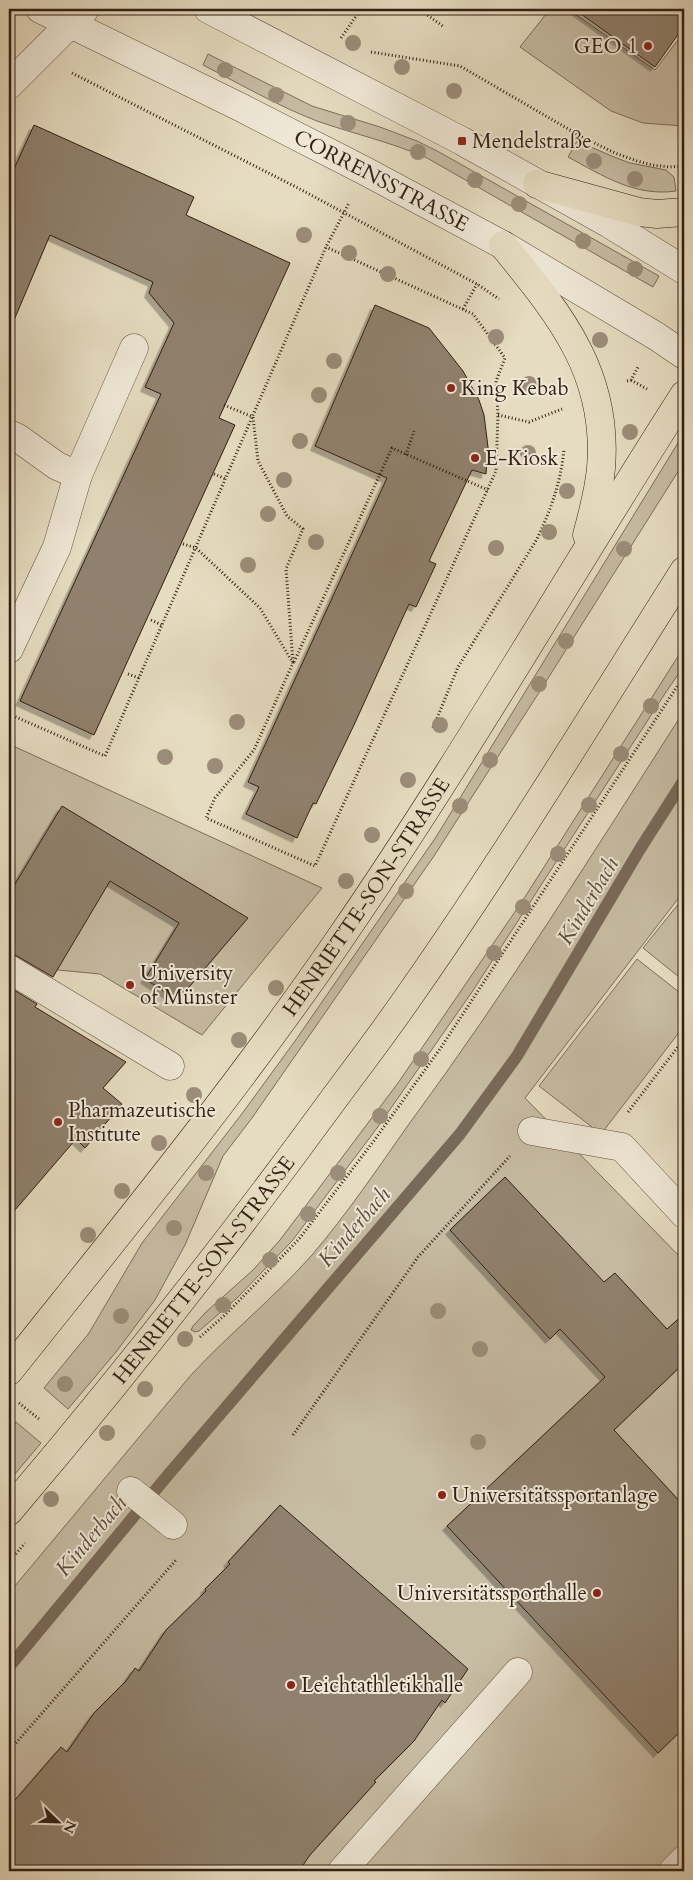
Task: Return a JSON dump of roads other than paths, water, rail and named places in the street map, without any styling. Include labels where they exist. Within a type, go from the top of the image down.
[{"type":"main road","points":[[537,184],[639,212],[657,214],[684,212]]},
{"type":"main road","points":[[503,246],[549,302],[568,330],[580,351],[596,396],[602,443],[601,468],[597,497],[580,560]]},
{"type":"main road","name":"HENRIETTE-SON-STRASSE","points":[[9,1371],[219,1107],[292,1008],[406,840],[684,395]]},
{"type":"main road","name":"HENRIETTE-SON-STRASSE","points":[[9,1511],[68,1442],[179,1304],[286,1166],[408,997],[542,797],[684,571]]},
{"type":"street","name":"CORRENSSTRASSE","points":[[40,9],[78,16],[240,107],[365,171],[503,246],[656,336],[684,355]]},
{"type":"street","points":[[208,9],[353,84],[537,184],[608,223],[684,270]]},
{"type":"street","points":[[9,85],[78,16]]},
{"type":"street","points":[[9,649],[56,546],[78,475],[134,348]]},
{"type":"street","points":[[9,434],[18,438],[57,466],[78,475]]},
{"type":"street","points":[[657,613],[684,593]]},
{"type":"street","points":[[9,969],[170,1066]]},
{"type":"street","points":[[532,1131],[622,1147],[684,1214]]},
{"type":"street","points":[[131,1491],[173,1525]]},
{"type":"street","points":[[342,1871],[518,1672]]},
{"type":"street","points":[[673,1871],[684,1860]]},
{"type":"waterway","name":"Kinderbach","points":[[9,1667],[168,1475],[460,1134],[517,1056],[640,849],[684,780]]},
{"type":"place","name":"GEO 1","points":[[648,46]]},
{"type":"place","name":"Mendelstraße","points":[[462,141]]},
{"type":"place","name":"King Kebab","points":[[451,388]]},
{"type":"place","name":"E-Kiosk","points":[[475,458]]},
{"type":"place","name":"University of Münster","points":[[130,985]]},
{"type":"place","name":"Pharmazeutische Institute","points":[[58,1122]]},
{"type":"place","name":"Universitätssportanlage","points":[[442,1495]]},
{"type":"place","name":"Universitätssporthalle","points":[[597,1593]]},
{"type":"place","name":"Leichtathletikhalle","points":[[291,1685]]}]
